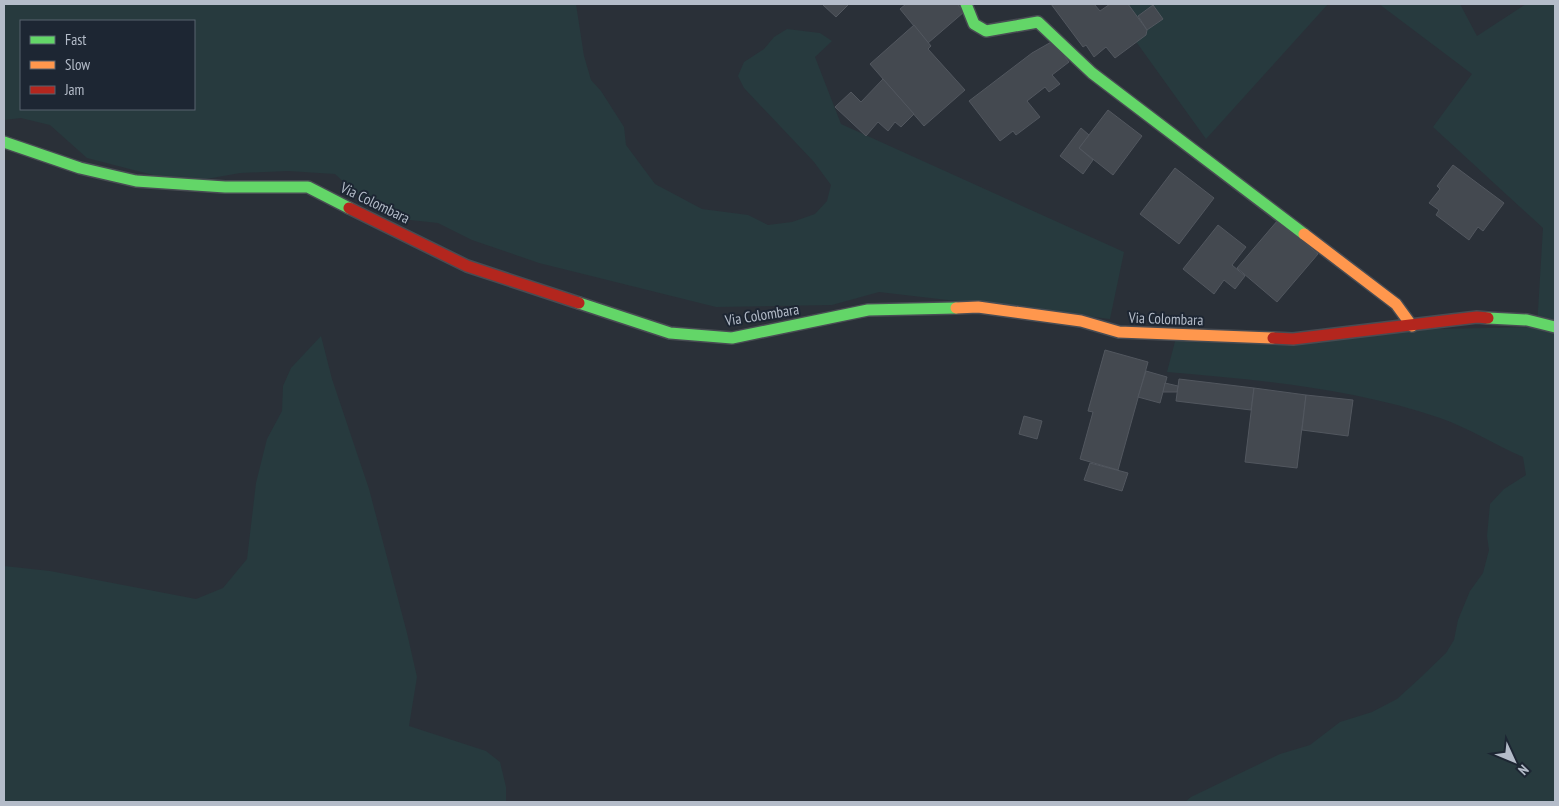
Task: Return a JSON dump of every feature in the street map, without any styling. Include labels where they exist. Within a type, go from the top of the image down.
[{"type":"street","points":[[966,4],[974,24],[986,31],[1038,22],[1092,73],[1396,304],[1412,326]]},
{"type":"street","name":"Via Colombara","points":[[4,142],[80,168],[136,181],[224,188],[308,187],[467,266],[670,334],[732,338],[868,310],[978,307],[1081,322],[1119,332],[1172,335],[1293,339],[1477,317],[1528,320],[1555,327]]},
{"type":"green space","points":[[4,4],[576,4],[584,56],[591,80],[601,91],[624,127],[626,145],[655,184],[702,209],[748,215],[768,225],[792,222],[815,214],[827,201],[831,185],[814,162],[744,88],[738,76],[744,62],[764,49],[774,37],[787,29],[820,33],[832,41],[815,57],[841,124],[1124,252],[1110,319],[879,292],[832,305],[716,307],[539,263],[472,240],[438,223],[401,219],[360,197],[335,174],[288,171],[240,173],[184,183],[87,158],[50,125],[21,118],[4,120]]},
{"type":"green space","points":[[1109,4],[1328,4],[1206,139]]},
{"type":"green space","points":[[1379,4],[1460,4],[1477,36],[1526,4],[1555,4],[1555,802],[1185,802],[1191,797],[1280,754],[1310,745],[1340,722],[1372,712],[1397,699],[1419,679],[1446,653],[1454,640],[1458,620],[1470,591],[1483,573],[1489,550],[1487,536],[1490,504],[1504,489],[1526,475],[1523,457],[1451,422],[1407,408],[1339,392],[1237,378],[1167,372],[1177,334],[1537,327],[1543,228],[1433,127],[1472,74]]},
{"type":"green space","points":[[321,336],[332,379],[369,489],[417,677],[409,726],[486,751],[500,762],[506,787],[506,802],[4,802],[4,566],[50,571],[196,599],[223,588],[247,559],[256,483],[267,439],[282,411],[283,386],[291,368]]},
{"type":"building","points":[[822,4],[849,4],[836,17]]},
{"type":"building","points":[[906,4],[957,4],[964,12],[928,43],[900,9]]},
{"type":"building","points":[[1051,4],[1094,4],[1100,11],[1110,4],[1128,4],[1147,30],[1146,35],[1115,58],[1106,47],[1094,57],[1086,45],[1083,47]]},
{"type":"building","points":[[1153,5],[1163,19],[1147,30],[1138,16]]},
{"type":"building","points":[[914,25],[931,46],[928,49],[965,90],[924,126],[870,64]]},
{"type":"building","points":[[1053,41],[1069,62],[1052,75],[1060,84],[1049,92],[1045,87],[1027,101],[1040,117],[1016,135],[1013,131],[1000,141],[969,101],[1032,53]]},
{"type":"building","points":[[883,79],[914,114],[901,127],[895,122],[888,131],[878,122],[866,136],[835,107],[851,92],[861,102]]},
{"type":"building","points":[[1108,110],[1142,136],[1113,175],[1079,148]]},
{"type":"building","points":[[1081,128],[1089,135],[1079,148],[1093,160],[1083,174],[1060,156]]},
{"type":"building","points":[[1453,165],[1504,203],[1483,231],[1478,227],[1469,240],[1436,215],[1439,210],[1429,203],[1440,189],[1437,186]]},
{"type":"building","points":[[1175,168],[1214,198],[1179,244],[1140,214]]},
{"type":"building","points":[[1278,220],[1318,254],[1277,302],[1237,268]]},
{"type":"building","points":[[1218,225],[1246,247],[1232,265],[1245,276],[1235,289],[1224,280],[1214,294],[1183,269]]},
{"type":"building","points":[[1105,350],[1148,362],[1118,470],[1080,459],[1093,412],[1088,411]]},
{"type":"building","points":[[1146,371],[1167,377],[1160,403],[1138,397]]},
{"type":"building","points":[[1179,379],[1254,388],[1251,410],[1176,401]]},
{"type":"building","points":[[1165,383],[1178,386],[1177,392],[1163,392]]},
{"type":"building","points":[[1254,388],[1306,395],[1297,468],[1245,462]]},
{"type":"building","points":[[1306,395],[1353,400],[1348,436],[1302,430]]},
{"type":"building","points":[[1024,416],[1042,421],[1037,439],[1019,434]]},
{"type":"building","points":[[1090,463],[1128,473],[1122,491],[1084,480]]},
{"type":"traffic: fast","points":[[966,4],[974,24],[986,31],[1038,22],[1092,73],[1304,234]]},
{"type":"traffic: fast","points":[[4,142],[80,168],[136,181],[225,187],[308,187],[349,208]]},
{"type":"traffic: fast","points":[[579,303],[670,333],[732,338],[868,310],[956,308]]},
{"type":"traffic: fast","points":[[1488,318],[1527,320],[1555,327]]},
{"type":"traffic: slow","points":[[1304,234],[1396,304],[1412,326]]},
{"type":"traffic: slow","points":[[956,308],[978,307],[1081,321],[1119,332],[1273,338]]},
{"type":"traffic: jam","points":[[349,208],[467,266],[579,303]]},
{"type":"traffic: jam","points":[[1273,338],[1293,339],[1477,317],[1488,318]]}]
